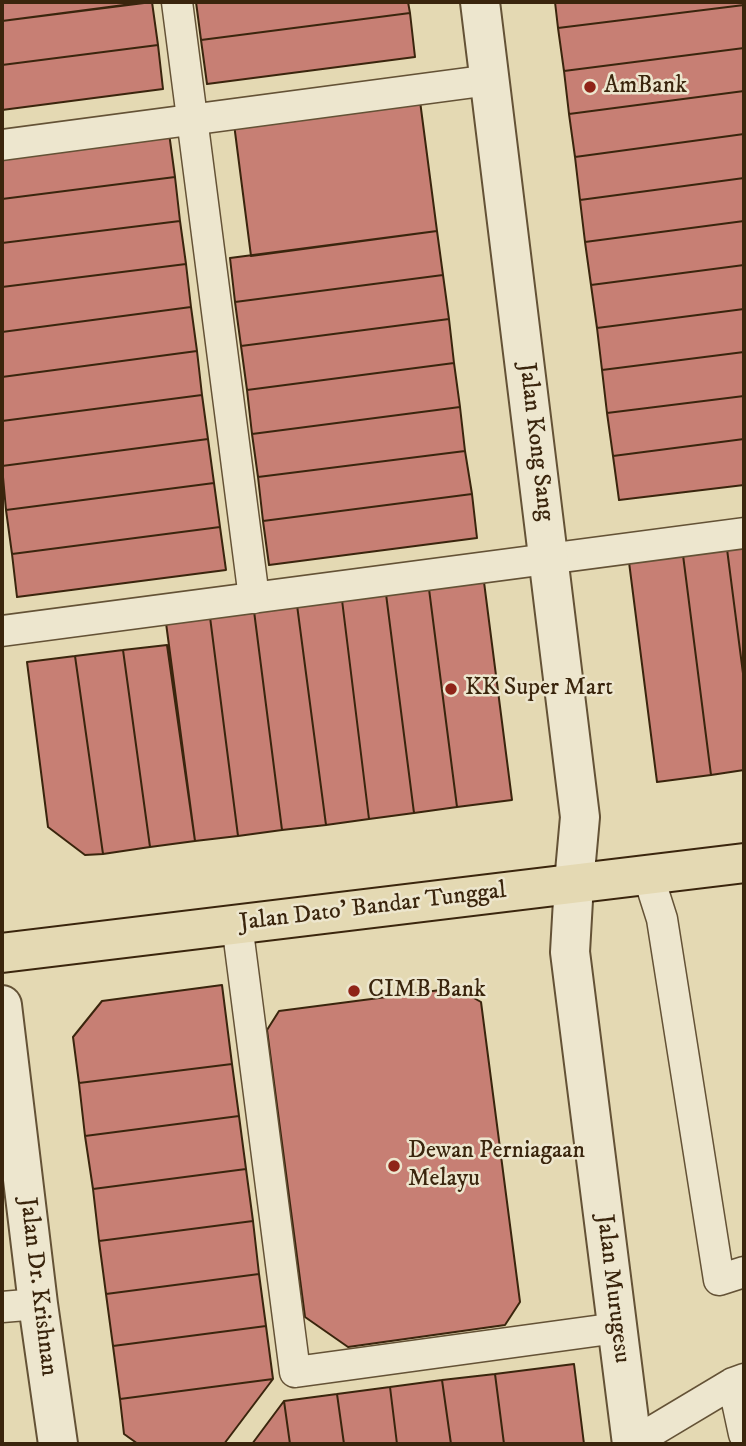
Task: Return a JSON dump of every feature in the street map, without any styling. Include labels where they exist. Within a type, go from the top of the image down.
[{"type":"highway","name":"Jalan Dato' Bandar Tunggal","points":[[2,953],[744,863]]},
{"type":"street","name":"Jalan Kong Sang","points":[[480,2],[580,817],[574,883]]},
{"type":"street","name":"Jalan Murugesu","points":[[574,883],[570,952],[631,1444]]},
{"type":"street","name":"Jalan Dr. Krishnan","points":[[2,1005],[20,1306],[58,1444]]},
{"type":"lane","points":[[177,2],[254,598]]},
{"type":"lane","points":[[2,145],[490,80]]},
{"type":"lane","points":[[2,631],[744,533]]},
{"type":"lane","points":[[648,875],[662,919],[719,1280],[744,1272]]},
{"type":"lane","points":[[237,924],[295,1372],[617,1328]]},
{"type":"lane","points":[[631,1444],[739,1381],[744,1434]]},
{"type":"building","points":[[2,2],[147,2],[2,21]]},
{"type":"building","points":[[152,2],[158,45],[2,65],[2,21]]},
{"type":"building","points":[[196,2],[408,2],[410,13],[201,40]]},
{"type":"building","points":[[555,2],[744,2],[744,5],[558,28]]},
{"type":"building","points":[[744,5],[744,48],[564,71],[558,28]]},
{"type":"building","points":[[410,13],[415,57],[207,84],[201,40]]},
{"type":"building","points":[[158,45],[163,89],[2,110],[2,65]]},
{"type":"building","points":[[744,48],[744,91],[569,114],[564,71]]},
{"type":"building","points":[[744,91],[744,134],[575,157],[569,114]]},
{"type":"building","points":[[420,101],[437,231],[251,256],[234,124]]},
{"type":"building","points":[[169,133],[175,177],[2,199],[2,155]]},
{"type":"building","points":[[744,134],[744,178],[580,200],[575,157]]},
{"type":"building","points":[[175,177],[180,221],[2,243],[2,199]]},
{"type":"building","points":[[744,178],[744,221],[585,242],[580,200]]},
{"type":"building","points":[[180,221],[186,264],[2,287],[2,243]]},
{"type":"building","points":[[744,221],[744,265],[591,285],[585,242]]},
{"type":"building","points":[[437,231],[443,275],[235,302],[230,258]]},
{"type":"building","points":[[186,264],[191,307],[2,332],[2,287]]},
{"type":"building","points":[[744,265],[744,309],[597,328],[591,285]]},
{"type":"building","points":[[443,275],[449,319],[241,346],[235,302]]},
{"type":"building","points":[[191,307],[197,351],[2,377],[2,332]]},
{"type":"building","points":[[744,309],[744,352],[602,370],[597,328]]},
{"type":"building","points":[[449,319],[454,363],[247,390],[241,346]]},
{"type":"building","points":[[197,351],[202,395],[2,421],[2,377]]},
{"type":"building","points":[[744,352],[744,396],[607,413],[602,370]]},
{"type":"building","points":[[454,363],[460,407],[252,434],[247,390]]},
{"type":"building","points":[[202,395],[208,439],[2,466],[2,421]]},
{"type":"building","points":[[744,396],[744,439],[613,456],[607,413]]},
{"type":"building","points":[[460,407],[465,451],[258,477],[252,434]]},
{"type":"building","points":[[208,439],[214,483],[6,510],[2,466]]},
{"type":"building","points":[[744,439],[744,485],[619,500],[613,456]]},
{"type":"building","points":[[465,451],[472,494],[263,521],[258,477]]},
{"type":"building","points":[[214,483],[220,527],[12,554],[6,510]]},
{"type":"building","points":[[472,494],[477,538],[269,565],[263,521]]},
{"type":"building","points":[[220,527],[226,570],[17,597],[12,554]]},
{"type":"building","points":[[744,547],[744,681],[727,549]]},
{"type":"building","points":[[727,549],[744,681],[744,770],[711,775],[683,555]]},
{"type":"building","points":[[683,555],[711,775],[657,782],[629,562]]},
{"type":"building","points":[[484,582],[512,800],[457,807],[429,589]]},
{"type":"building","points":[[429,589],[457,807],[414,813],[386,594]]},
{"type":"building","points":[[386,594],[414,813],[369,819],[342,600]]},
{"type":"building","points":[[342,600],[369,819],[326,825],[297,605]]},
{"type":"building","points":[[297,605],[326,825],[282,830],[254,611]]},
{"type":"building","points":[[254,611],[282,830],[238,836],[210,617]]},
{"type":"building","points":[[210,617],[238,836],[195,841],[166,623]]},
{"type":"building","points":[[167,645],[195,841],[150,847],[123,650]]},
{"type":"building","points":[[123,650],[150,847],[103,854],[75,656]]},
{"type":"building","points":[[75,656],[103,854],[85,855],[48,827],[27,662]]},
{"type":"building","points":[[222,985],[232,1064],[79,1083],[73,1037],[102,1001]]},
{"type":"building","name":"Dewan Perniagaan Melayu","points":[[456,988],[481,1002],[520,1302],[505,1325],[348,1347],[305,1317],[267,1030],[279,1011]]},
{"type":"building","points":[[232,1064],[239,1116],[85,1136],[79,1083]]},
{"type":"building","points":[[239,1116],[246,1169],[93,1189],[85,1136]]},
{"type":"building","points":[[246,1169],[253,1221],[99,1241],[93,1189]]},
{"type":"building","points":[[253,1221],[259,1274],[106,1294],[99,1241]]},
{"type":"building","points":[[259,1274],[266,1326],[113,1346],[106,1294]]},
{"type":"building","points":[[266,1326],[273,1379],[120,1399],[113,1346]]},
{"type":"building","points":[[574,1364],[584,1444],[504,1444],[495,1374]]},
{"type":"building","points":[[495,1374],[504,1444],[451,1444],[442,1380]]},
{"type":"building","points":[[273,1379],[224,1444],[138,1444],[124,1434],[120,1399]]},
{"type":"building","points":[[442,1380],[451,1444],[397,1444],[390,1387]]},
{"type":"building","points":[[390,1387],[397,1444],[344,1444],[337,1394]]},
{"type":"building","points":[[337,1394],[344,1444],[290,1444],[284,1401]]},
{"type":"building","points":[[284,1401],[290,1444],[252,1444]]},
{"type":"place","name":"AmBank","points":[[590,87]]},
{"type":"place","name":"KK Super Mart","points":[[451,689]]},
{"type":"place","name":"CIMB Bank","points":[[354,991]]},
{"type":"place","name":"Dewan Perniagaan Melayu","points":[[394,1166]]}]
